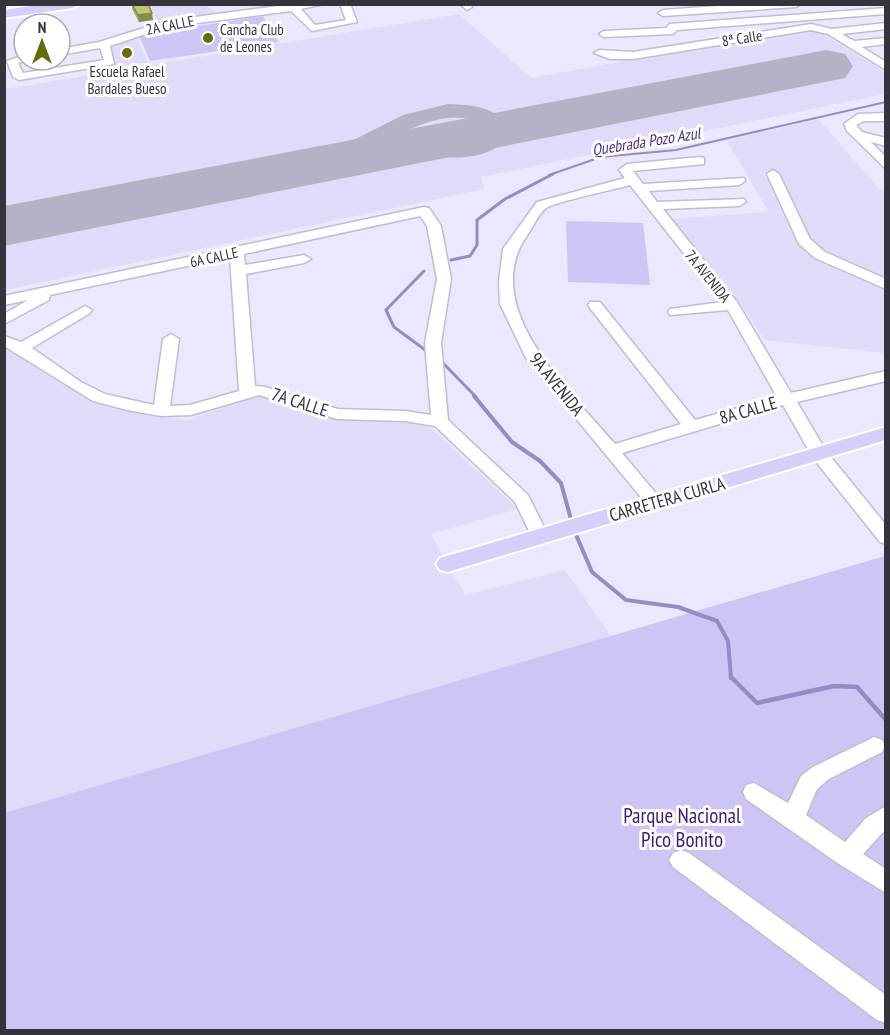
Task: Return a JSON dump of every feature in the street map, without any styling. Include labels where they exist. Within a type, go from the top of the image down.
[{"type":"main road","points":[[4,14],[73,4]]},
{"type":"main road","name":"CARRETERA CURLA","points":[[447,564],[885,434]]},
{"type":"street","points":[[211,4],[226,15]]},
{"type":"street","name":"2A CALLE","points":[[72,50],[104,44],[166,24],[319,4]]},
{"type":"street","points":[[294,8],[312,28],[316,28],[352,22],[345,4]]},
{"type":"street","points":[[679,46],[660,9],[795,4]]},
{"type":"street","points":[[604,34],[885,12]]},
{"type":"street","name":"8ª Calle","points":[[599,53],[617,56],[811,27],[832,32],[885,26]]},
{"type":"street","points":[[832,32],[885,68]]},
{"type":"street","points":[[851,45],[885,41]]},
{"type":"street","points":[[72,69],[111,61],[104,44]]},
{"type":"street","points":[[870,58],[885,56]]},
{"type":"street","points":[[16,72],[17,76],[21,77],[52,72]]},
{"type":"street","points":[[885,117],[856,118],[850,124],[885,165]]},
{"type":"street","points":[[858,135],[885,142]]},
{"type":"street","points":[[635,184],[625,170],[627,168],[700,161]]},
{"type":"street","points":[[773,174],[804,241],[820,255],[885,285]]},
{"type":"street","name":"9A AVENIDA","points":[[655,503],[531,355],[507,304],[506,282],[510,249],[542,205],[635,184],[739,181]]},
{"type":"street","name":"7A AVENIDA","points":[[635,184],[732,305],[819,454],[885,538]]},
{"type":"street","points":[[651,206],[739,202]]},
{"type":"street","name":"6A CALLE","points":[[4,301],[424,211],[434,226],[444,279],[433,343],[440,422]]},
{"type":"street","points":[[237,252],[247,391]]},
{"type":"street","points":[[238,271],[304,259]]},
{"type":"street","points":[[4,320],[51,292]]},
{"type":"street","points":[[595,304],[692,427]]},
{"type":"street","points":[[675,312],[732,305]]},
{"type":"street","points":[[22,348],[85,310]]},
{"type":"street","points":[[161,411],[171,339]]},
{"type":"street","name":"7A CALLE","points":[[4,340],[22,348],[75,385],[99,398],[161,411],[191,410],[247,391],[271,392],[337,414],[405,416],[440,422]]},
{"type":"street","name":"8A CALLE","points":[[612,450],[787,399],[885,376]]},
{"type":"street","points":[[440,422],[522,499],[540,537]]},
{"type":"street","points":[[792,820],[809,783],[821,773],[874,746]]},
{"type":"street","points":[[754,792],[885,883]]},
{"type":"street","points":[[847,857],[874,825],[885,816]]},
{"type":"street","points":[[681,860],[885,1011]]},
{"type":"shaded area","points":[[149,5],[205,5],[219,14],[159,23]]},
{"type":"shaded area","points":[[459,14],[531,78],[812,27],[885,72],[885,94],[481,177],[484,189],[5,290],[5,89]]},
{"type":"shaded area","name":"Escuela Rafael Bardales Bueso","points":[[135,35],[148,62],[116,67],[108,44]]},
{"type":"shaded area","points":[[818,119],[885,195],[885,353],[765,340],[730,289],[669,219],[769,212],[727,141]]},
{"type":"shaded area","points":[[4,348],[16,352],[89,400],[111,408],[150,416],[189,420],[257,395],[333,417],[416,423],[431,428],[518,509],[431,534],[465,595],[565,570],[689,750],[5,1030]]},
{"type":"green space","name":"Cancha Club de Leones","points":[[263,16],[279,42],[150,61],[139,35]]},
{"type":"green space","points":[[566,221],[643,223],[650,285],[568,282]]},
{"type":"green space","name":"Parque Nacional Pico Bonito","points":[[885,556],[885,1030],[5,1030],[4,813]]},
{"type":"building","points":[[132,4],[148,4],[152,13],[138,15]]},
{"type":"waterway","name":"Quebrada Pozo Azul","points":[[549,175],[601,157],[676,150],[886,102]]},
{"type":"waterway","name":"Quebrada Pozo Azul","points":[[451,260],[470,256],[477,245],[477,220],[505,199],[553,174]]},
{"type":"waterway","name":"Quebrada Pozo Azul","points":[[424,271],[386,310],[394,327],[428,352]]},
{"type":"waterway","name":"Quebrada Pozo Azul","points":[[443,363],[476,397]]},
{"type":"waterway","name":"Quebrada Pozo Azul","points":[[474,396],[512,442],[540,461],[561,483],[572,523]]},
{"type":"waterway","name":"Quebrada Pozo Azul","points":[[574,530],[592,572],[626,600],[678,607],[717,621],[728,641],[731,678]]},
{"type":"waterway","name":"Quebrada Pozo Azul","points":[[731,677],[757,703],[834,686],[857,687],[886,720]]},
{"type":"taxiway","points":[[325,164],[343,157],[394,128],[430,114],[448,111],[472,113],[487,118],[496,126],[494,138],[475,147],[454,150],[410,147]]},
{"type":"runway","points":[[4,226],[826,66]]},
{"type":"place","name":"Cancha Club de Leones","points":[[208,38]]},
{"type":"place","name":"Escuela Rafael Bardales Bueso","points":[[127,53]]}]
